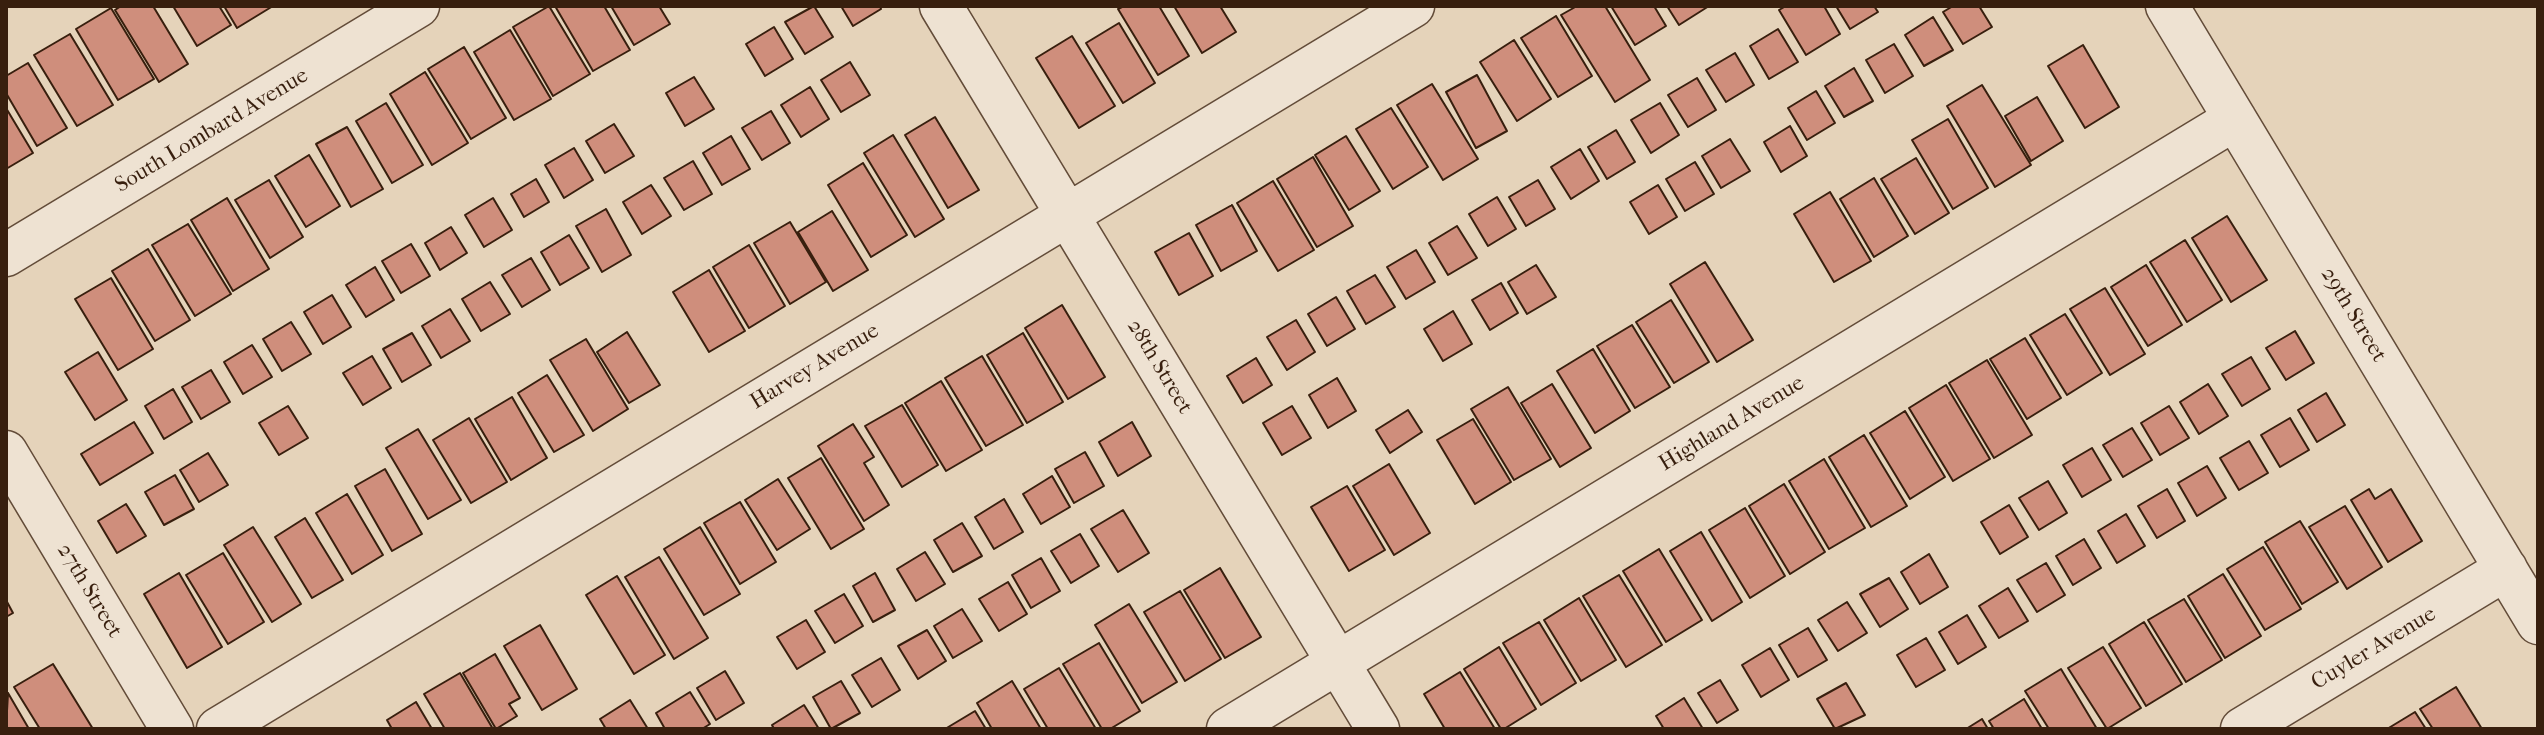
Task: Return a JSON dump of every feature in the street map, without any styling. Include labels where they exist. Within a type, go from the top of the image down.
[{"type":"street","name":"South Lombard Avenue","points":[[6,255],[418,6]]},
{"type":"street","name":"28th Street","points":[[941,6],[1378,729]]},
{"type":"street","name":"Harvey Avenue","points":[[218,729],[1413,6]]},
{"type":"street","name":"29th Street","points":[[2167,6],[2538,623]]},
{"type":"street","name":"Highland Avenue","points":[[1228,729],[2235,119]]},
{"type":"street","name":"27th Street","points":[[6,452],[172,729]]},
{"type":"street","name":"Cuyler Avenue","points":[[2242,729],[2506,569]]},
{"type":"building","points":[[121,6],[153,6],[188,64],[159,82],[115,10]]},
{"type":"building","points":[[173,6],[219,6],[231,25],[197,46]]},
{"type":"building","points":[[224,6],[273,6],[237,28]]},
{"type":"building","points":[[549,6],[590,74],[553,96],[513,27]]},
{"type":"building","points":[[555,6],[604,6],[630,50],[593,71]]},
{"type":"building","points":[[611,6],[659,6],[670,24],[634,45]]},
{"type":"building","points":[[814,6],[833,37],[805,54],[785,22]]},
{"type":"building","points":[[841,6],[880,6],[881,9],[853,26]]},
{"type":"building","points":[[1124,6],[1159,6],[1189,56],[1158,75],[1118,9]]},
{"type":"building","points":[[1174,6],[1220,6],[1236,32],[1202,53]]},
{"type":"building","points":[[1577,6],[1605,6],[1650,80],[1615,102],[1561,15]]},
{"type":"building","points":[[1611,6],[1654,6],[1666,26],[1635,45]]},
{"type":"building","points":[[1667,6],[1709,6],[1679,25]]},
{"type":"building","points":[[1786,6],[1824,6],[1840,34],[1806,55],[1779,10]]},
{"type":"building","points":[[1836,6],[1874,6],[1878,12],[1850,29]]},
{"type":"building","points":[[1953,6],[1979,6],[1992,27],[1963,44],[1943,12]]},
{"type":"building","points":[[111,8],[154,79],[118,100],[76,29]]},
{"type":"building","points":[[1556,16],[1592,76],[1558,97],[1521,38]]},
{"type":"building","points":[[1933,17],[1953,50],[1924,66],[1905,35]]},
{"type":"building","points":[[1119,23],[1155,83],[1123,103],[1086,43]]},
{"type":"building","points":[[774,27],[793,59],[765,76],[746,44]]},
{"type":"building","points":[[1778,29],[1798,62],[1769,79],[1750,46]]},
{"type":"building","points":[[510,30],[551,99],[514,120],[474,52]]},
{"type":"building","points":[[70,34],[113,105],[77,126],[34,55]]},
{"type":"building","points":[[1072,36],[1115,106],[1079,128],[1036,58]]},
{"type":"building","points":[[1514,40],[1551,99],[1517,121],[1480,62]]},
{"type":"building","points":[[1894,44],[1913,76],[1885,93],[1866,60]]},
{"type":"building","points":[[2083,45],[2119,107],[2085,128],[2048,66]]},
{"type":"building","points":[[464,47],[506,118],[471,139],[428,69]]},
{"type":"building","points":[[1735,53],[1754,85],[1726,102],[1706,70]]},
{"type":"building","points":[[850,62],[870,95],[841,112],[821,80]]},
{"type":"building","points":[[28,63],[67,128],[37,146],[6,93],[6,76]]},
{"type":"building","points":[[1854,68],[1873,101],[1844,117],[1825,86]]},
{"type":"building","points":[[425,72],[468,143],[432,165],[390,94]]},
{"type":"building","points":[[1477,75],[1507,131],[1476,148],[1446,92]]},
{"type":"building","points":[[694,77],[714,109],[685,126],[666,93]]},
{"type":"building","points":[[1697,78],[1716,110],[1688,127],[1668,95]]},
{"type":"building","points":[[1432,84],[1478,159],[1443,180],[1397,105]]},
{"type":"building","points":[[1982,85],[2031,165],[1995,187],[1947,106]]},
{"type":"building","points":[[810,87],[829,119],[801,137],[781,105]]},
{"type":"building","points":[[1816,91],[1835,123],[1807,140],[1788,108]]},
{"type":"building","points":[[2037,97],[2063,141],[2031,161],[2005,116]]},
{"type":"building","points":[[386,103],[423,165],[392,183],[356,121]]},
{"type":"building","points":[[1660,103],[1679,135],[1651,153],[1631,120]]},
{"type":"building","points":[[6,108],[33,153],[6,169]]},
{"type":"building","points":[[1391,108],[1428,167],[1393,189],[1356,129]]},
{"type":"building","points":[[771,111],[790,143],[762,160],[742,128]]},
{"type":"building","points":[[935,117],[979,190],[948,208],[905,135]]},
{"type":"building","points":[[1948,119],[1988,188],[1953,209],[1912,140]]},
{"type":"building","points":[[614,124],[634,156],[605,173],[586,141]]},
{"type":"building","points":[[1790,126],[1807,156],[1781,172],[1764,142]]},
{"type":"building","points":[[347,127],[383,189],[351,207],[316,144]]},
{"type":"building","points":[[1616,130],[1635,162],[1607,179],[1588,147]]},
{"type":"building","points":[[893,135],[944,219],[915,237],[864,153]]},
{"type":"building","points":[[731,136],[750,169],[722,185],[703,153]]},
{"type":"building","points":[[1346,136],[1380,191],[1349,210],[1315,155]]},
{"type":"building","points":[[1730,139],[1750,171],[1721,188],[1702,156]]},
{"type":"building","points":[[574,148],[593,180],[564,198],[545,165]]},
{"type":"building","points":[[1580,149],[1599,181],[1571,199],[1551,167]]},
{"type":"building","points":[[309,155],[340,206],[306,227],[275,176]]},
{"type":"building","points":[[1313,157],[1353,226],[1317,247],[1277,179]]},
{"type":"building","points":[[1916,158],[1949,213],[1915,234],[1881,179]]},
{"type":"building","points":[[693,161],[712,194],[684,210],[664,178]]},
{"type":"building","points":[[1695,162],[1714,194],[1685,211],[1666,179]]},
{"type":"building","points":[[863,163],[907,235],[871,257],[828,185]]},
{"type":"building","points":[[1874,178],[1908,236],[1874,257],[1840,199]]},
{"type":"building","points":[[536,179],[549,202],[524,217],[511,194]]},
{"type":"building","points":[[269,180],[303,237],[270,258],[235,200]]},
{"type":"building","points":[[1538,180],[1555,209],[1526,226],[1509,197]]},
{"type":"building","points":[[1273,181],[1314,250],[1278,271],[1237,203]]},
{"type":"building","points":[[651,185],[671,216],[642,234],[623,202]]},
{"type":"building","points":[[1658,185],[1677,217],[1649,234],[1630,202]]},
{"type":"building","points":[[1830,192],[1871,261],[1834,282],[1794,214]]},
{"type":"building","points":[[1497,197],[1516,229],[1488,246],[1469,214]]},
{"type":"building","points":[[227,198],[269,269],[233,291],[191,220]]},
{"type":"building","points":[[493,198],[512,230],[484,247],[465,215]]},
{"type":"building","points":[[1232,205],[1257,251],[1221,271],[1196,225]]},
{"type":"building","points":[[606,209],[631,255],[602,272],[576,226]]},
{"type":"building","points":[[832,211],[868,270],[833,291],[798,232]]},
{"type":"building","points":[[2227,216],[2267,280],[2231,302],[2192,238]]},
{"type":"building","points":[[790,222],[826,282],[790,304],[754,243]]},
{"type":"building","points":[[188,224],[231,294],[195,316],[152,245]]},
{"type":"building","points":[[1457,226],[1477,258],[1448,275],[1429,243]]},
{"type":"building","points":[[451,227],[467,253],[440,270],[425,243]]},
{"type":"building","points":[[1189,233],[1213,276],[1179,295],[1155,252]]},
{"type":"building","points":[[569,235],[589,268],[560,285],[541,252]]},
{"type":"building","points":[[2185,240],[2222,300],[2187,322],[2150,262]]},
{"type":"building","points":[[411,244],[430,276],[401,293],[382,261]]},
{"type":"building","points":[[749,245],[785,306],[749,328],[713,267]]},
{"type":"building","points":[[148,249],[190,320],[155,341],[112,271]]},
{"type":"building","points":[[1416,250],[1435,282],[1406,299],[1387,267]]},
{"type":"building","points":[[531,258],[550,290],[522,307],[502,275]]},
{"type":"building","points":[[1705,262],[1753,340],[1717,362],[1670,284]]},
{"type":"building","points":[[1536,265],[1556,297],[1527,314],[1508,282]]},
{"type":"building","points":[[2146,265],[2182,325],[2148,346],[2111,287]]},
{"type":"building","points":[[375,267],[394,300],[366,317],[346,285]]},
{"type":"building","points":[[709,270],[745,331],[709,352],[673,292]]},
{"type":"building","points":[[1375,275],[1395,307],[1366,324],[1347,291]]},
{"type":"building","points":[[111,278],[153,349],[118,370],[75,299]]},
{"type":"building","points":[[490,282],[510,314],[481,331],[462,299]]},
{"type":"building","points":[[1501,283],[1518,313],[1490,330],[1472,300]]},
{"type":"building","points":[[2105,288],[2145,354],[2110,375],[2070,309]]},
{"type":"building","points":[[332,295],[351,327],[323,344],[304,312]]},
{"type":"building","points":[[1336,297],[1355,329],[1327,346],[1308,314]]},
{"type":"building","points":[[1671,300],[1709,362],[1674,383],[1636,322]]},
{"type":"building","points":[[1062,305],[1105,377],[1068,399],[1025,328]]},
{"type":"building","points":[[450,309],[470,341],[441,358],[422,326]]},
{"type":"building","points":[[1453,311],[1472,344],[1443,361],[1424,329]]},
{"type":"building","points":[[2065,314],[2102,373],[2067,395],[2030,335]]},
{"type":"building","points":[[1296,320],[1315,352],[1287,370],[1267,337]]},
{"type":"building","points":[[291,322],[311,354],[282,371],[263,339]]},
{"type":"building","points":[[1632,325],[1670,387],[1635,408],[1597,346]]},
{"type":"building","points":[[2295,331],[2314,363],[2286,380],[2266,348]]},
{"type":"building","points":[[627,332],[660,385],[629,403],[597,352]]},
{"type":"building","points":[[412,333],[431,365],[402,382],[383,349]]},
{"type":"building","points":[[1023,333],[1063,402],[1027,423],[987,355]]},
{"type":"building","points":[[2025,338],[2061,398],[2027,419],[1990,359]]},
{"type":"building","points":[[586,339],[628,409],[593,431],[550,360]]},
{"type":"building","points":[[252,345],[272,377],[243,394],[224,362]]},
{"type":"building","points":[[1593,349],[1630,411],[1595,433],[1557,371]]},
{"type":"building","points":[[98,352],[127,400],[95,420],[65,372]]},
{"type":"building","points":[[372,356],[391,388],[363,405],[343,373]]},
{"type":"building","points":[[982,356],[1023,425],[986,446],[945,378]]},
{"type":"building","points":[[2251,357],[2270,389],[2242,406],[2222,374]]},
{"type":"building","points":[[1256,358],[1272,385],[1243,403],[1227,376]]},
{"type":"building","points":[[1987,360],[2032,435],[1994,458],[1949,383]]},
{"type":"building","points":[[211,370],[230,402],[201,419],[182,387]]},
{"type":"building","points":[[547,375],[584,435],[554,452],[518,393]]},
{"type":"building","points":[[1337,378],[1356,411],[1328,428],[1309,395]]},
{"type":"building","points":[[941,381],[982,450],[946,471],[905,403]]},
{"type":"building","points":[[1552,384],[1591,448],[1560,467],[1521,403]]},
{"type":"building","points":[[2208,384],[2228,416],[2199,434],[2180,402]]},
{"type":"building","points":[[1946,385],[1990,459],[1953,481],[1909,408]]},
{"type":"building","points":[[1508,387],[1551,459],[1514,480],[1471,409]]},
{"type":"building","points":[[173,389],[192,422],[164,439],[145,406]]},
{"type":"building","points":[[2326,393],[2345,425],[2317,442],[2298,410]]},
{"type":"building","points":[[512,397],[547,458],[511,480],[475,419]]},
{"type":"building","points":[[902,405],[938,465],[902,487],[865,426]]},
{"type":"building","points":[[288,406],[308,438],[279,455],[259,423]]},
{"type":"building","points":[[1292,406],[1311,438],[1282,455],[1263,423]]},
{"type":"building","points":[[2169,406],[2189,438],[2160,455],[2141,423]]},
{"type":"building","points":[[1408,410],[1422,432],[1390,453],[1376,430]]},
{"type":"building","points":[[1905,411],[1945,477],[1910,499],[1870,433]]},
{"type":"building","points":[[469,418],[507,482],[471,503],[433,440]]},
{"type":"building","points":[[2290,418],[2309,450],[2280,467],[2261,435]]},
{"type":"building","points":[[1473,419],[1511,482],[1475,504],[1437,440]]},
{"type":"building","points":[[134,422],[153,453],[100,485],[81,454]]},
{"type":"building","points":[[1132,422],[1151,456],[1118,476],[1099,442]]},
{"type":"building","points":[[853,424],[874,457],[864,463],[889,505],[864,521],[818,446]]},
{"type":"building","points":[[2132,428],[2152,460],[2123,477],[2103,445]]},
{"type":"building","points":[[418,429],[461,500],[428,519],[386,448]]},
{"type":"building","points":[[1864,435],[1907,506],[1871,527],[1829,457]]},
{"type":"building","points":[[2249,441],[2268,473],[2239,490],[2220,458]]},
{"type":"building","points":[[2092,448],[2111,480],[2082,497],[2063,465]]},
{"type":"building","points":[[1085,452],[1104,486],[1074,503],[1055,469]]},
{"type":"building","points":[[208,453],[228,485],[199,502],[180,470]]},
{"type":"building","points":[[821,458],[864,529],[831,549],[788,478]]},
{"type":"building","points":[[1824,459],[1865,528],[1829,549],[1789,481]]},
{"type":"building","points":[[1389,464],[1430,533],[1394,555],[1353,486]]},
{"type":"building","points":[[2207,466],[2226,498],[2197,516],[2178,483]]},
{"type":"building","points":[[385,469],[422,534],[392,551],[355,486]]},
{"type":"building","points":[[175,475],[194,509],[164,525],[145,492]]},
{"type":"building","points":[[1052,476],[1070,507],[1041,524],[1023,494]]},
{"type":"building","points":[[778,479],[810,529],[777,550],[745,500]]},
{"type":"building","points":[[2048,481],[2067,513],[2039,530],[2019,498]]},
{"type":"building","points":[[1784,484],[1825,552],[1790,574],[1749,506]]},
{"type":"building","points":[[1347,486],[1385,550],[1349,571],[1311,507]]},
{"type":"building","points":[[2167,489],[2185,521],[2157,538],[2138,506]]},
{"type":"building","points":[[2369,489],[2375,499],[2391,489],[2422,541],[2388,562],[2351,500]]},
{"type":"building","points":[[347,494],[383,555],[352,574],[316,513]]},
{"type":"building","points":[[1004,499],[1023,532],[994,549],[975,517]]},
{"type":"building","points":[[740,502],[776,562],[740,584],[704,523]]},
{"type":"building","points":[[126,504],[146,536],[117,553],[98,521]]},
{"type":"building","points":[[2009,505],[2028,537],[2000,554],[1981,522]]},
{"type":"building","points":[[2345,506],[2382,567],[2347,589],[2309,527]]},
{"type":"building","points":[[1745,508],[1785,576],[1750,598],[1709,530]]},
{"type":"building","points":[[1123,510],[1149,553],[1118,572],[1091,529]]},
{"type":"building","points":[[2126,514],[2145,546],[2117,563],[2098,531]]},
{"type":"building","points":[[305,518],[343,580],[312,598],[275,537]]},
{"type":"building","points":[[2300,521],[2338,582],[2302,604],[2265,542]]},
{"type":"building","points":[[962,523],[982,556],[953,572],[934,540]]},
{"type":"building","points":[[253,527],[301,604],[272,622],[224,545]]},
{"type":"building","points":[[700,527],[740,594],[704,615],[664,549]]},
{"type":"building","points":[[1701,532],[1742,602],[1712,621],[1670,551]]},
{"type":"building","points":[[1080,534],[1099,566],[1071,583],[1051,551]]},
{"type":"building","points":[[2084,539],[2101,568],[2073,585],[2056,556]]},
{"type":"building","points":[[2263,547],[2301,609],[2265,630],[2227,569]]},
{"type":"building","points":[[1659,549],[1702,620],[1666,642],[1623,571]]},
{"type":"building","points":[[925,552],[945,584],[916,601],[897,569]]},
{"type":"building","points":[[223,553],[264,622],[228,644],[186,575]]},
{"type":"building","points":[[1929,554],[1948,587],[1920,604],[1901,572]]},
{"type":"building","points":[[659,557],[708,638],[674,659],[625,577]]},
{"type":"building","points":[[1041,558],[1060,591],[1031,608],[1012,575]]},
{"type":"building","points":[[2046,563],[2065,595],[2037,612],[2017,580]]},
{"type":"building","points":[[1220,568],[1261,637],[1225,658],[1184,590]]},
{"type":"building","points":[[179,573],[222,647],[187,668],[144,594]]},
{"type":"building","points":[[875,573],[895,610],[873,622],[853,586]]},
{"type":"building","points":[[2223,574],[2261,636],[2225,658],[2188,596]]},
{"type":"building","points":[[1619,575],[1662,645],[1626,667],[1583,596]]},
{"type":"building","points":[[617,576],[665,655],[634,674],[586,595]]},
{"type":"building","points":[[1889,578],[1908,609],[1880,627],[1860,594]]},
{"type":"building","points":[[1008,582],[1027,614],[999,631],[979,599]]},
{"type":"building","points":[[2008,588],[2028,621],[1999,638],[1979,606]]},
{"type":"building","points":[[1180,591],[1221,659],[1185,681],[1144,612]]},
{"type":"building","points":[[844,594],[863,626],[835,643],[815,611]]},
{"type":"building","points":[[1579,598],[1616,660],[1581,681],[1544,620]]},
{"type":"building","points":[[2184,599],[2222,660],[2186,682],[2148,620]]},
{"type":"building","points":[[6,600],[13,613],[6,617]]},
{"type":"building","points":[[1847,602],[1867,633],[1838,651],[1818,620]]},
{"type":"building","points":[[1129,604],[1177,682],[1142,703],[1095,625]]},
{"type":"building","points":[[962,609],[982,641],[953,658],[934,626]]},
{"type":"building","points":[[1967,615],[1986,647],[1958,664],[1939,632]]},
{"type":"building","points":[[806,620],[825,652],[797,669],[777,637]]},
{"type":"building","points":[[1539,622],[1576,683],[1541,705],[1503,643]]},
{"type":"building","points":[[2144,622],[2182,684],[2146,706],[2109,644]]},
{"type":"building","points":[[540,625],[577,689],[542,710],[504,646]]},
{"type":"building","points":[[1808,628],[1827,660],[1798,677],[1779,645]]},
{"type":"building","points":[[927,630],[946,661],[918,679],[898,646]]},
{"type":"building","points":[[1926,638],[1945,670],[1916,687],[1897,655]]},
{"type":"building","points":[[1099,643],[1140,711],[1110,729],[1102,729],[1063,664]]},
{"type":"building","points":[[1499,647],[1536,709],[1504,729],[1501,729],[1464,669]]},
{"type":"building","points":[[2103,647],[2141,708],[2107,729],[2068,668]]},
{"type":"building","points":[[1770,648],[1789,680],[1761,697],[1742,665]]},
{"type":"building","points":[[495,654],[520,698],[509,704],[517,716],[496,729],[463,673]]},
{"type":"building","points":[[881,658],[900,690],[872,707],[852,675]]},
{"type":"building","points":[[53,664],[93,729],[40,729],[14,687]]},
{"type":"building","points":[[1059,668],[1096,729],[1048,729],[1024,689]]},
{"type":"building","points":[[2061,669],[2097,729],[2049,729],[2025,691]]},
{"type":"building","points":[[725,671],[744,703],[716,720],[697,688]]},
{"type":"building","points":[[1460,672],[1495,729],[1445,729],[1424,694]]},
{"type":"building","points":[[460,673],[493,729],[445,729],[424,694]]},
{"type":"building","points":[[1720,680],[1738,710],[1717,723],[1698,693]]},
{"type":"building","points":[[841,681],[860,713],[831,729],[813,697]]},
{"type":"building","points":[[1012,681],[1041,729],[992,729],[977,703]]},
{"type":"building","points":[[1846,683],[1865,715],[1835,729],[1817,699]]},
{"type":"building","points":[[2456,687],[2482,729],[2433,729],[2420,709]]},
{"type":"building","points":[[690,692],[710,724],[702,729],[665,729],[656,713]]},
{"type":"building","points":[[8,693],[29,729],[6,729]]},
{"type":"building","points":[[1684,698],[1703,729],[1664,729],[1656,716]]},
{"type":"building","points":[[2024,699],[2042,729],[1994,729],[1989,721]]},
{"type":"building","points":[[630,700],[648,729],[606,729],[600,719]]},
{"type":"building","points":[[416,702],[432,729],[392,729],[387,720]]},
{"type":"building","points":[[804,705],[819,729],[774,729],[772,725]]},
{"type":"building","points":[[975,711],[986,729],[945,729]]},
{"type":"building","points":[[2415,712],[2426,729],[2387,729]]},
{"type":"building","points":[[1982,719],[1988,729],[1966,729]]}]
